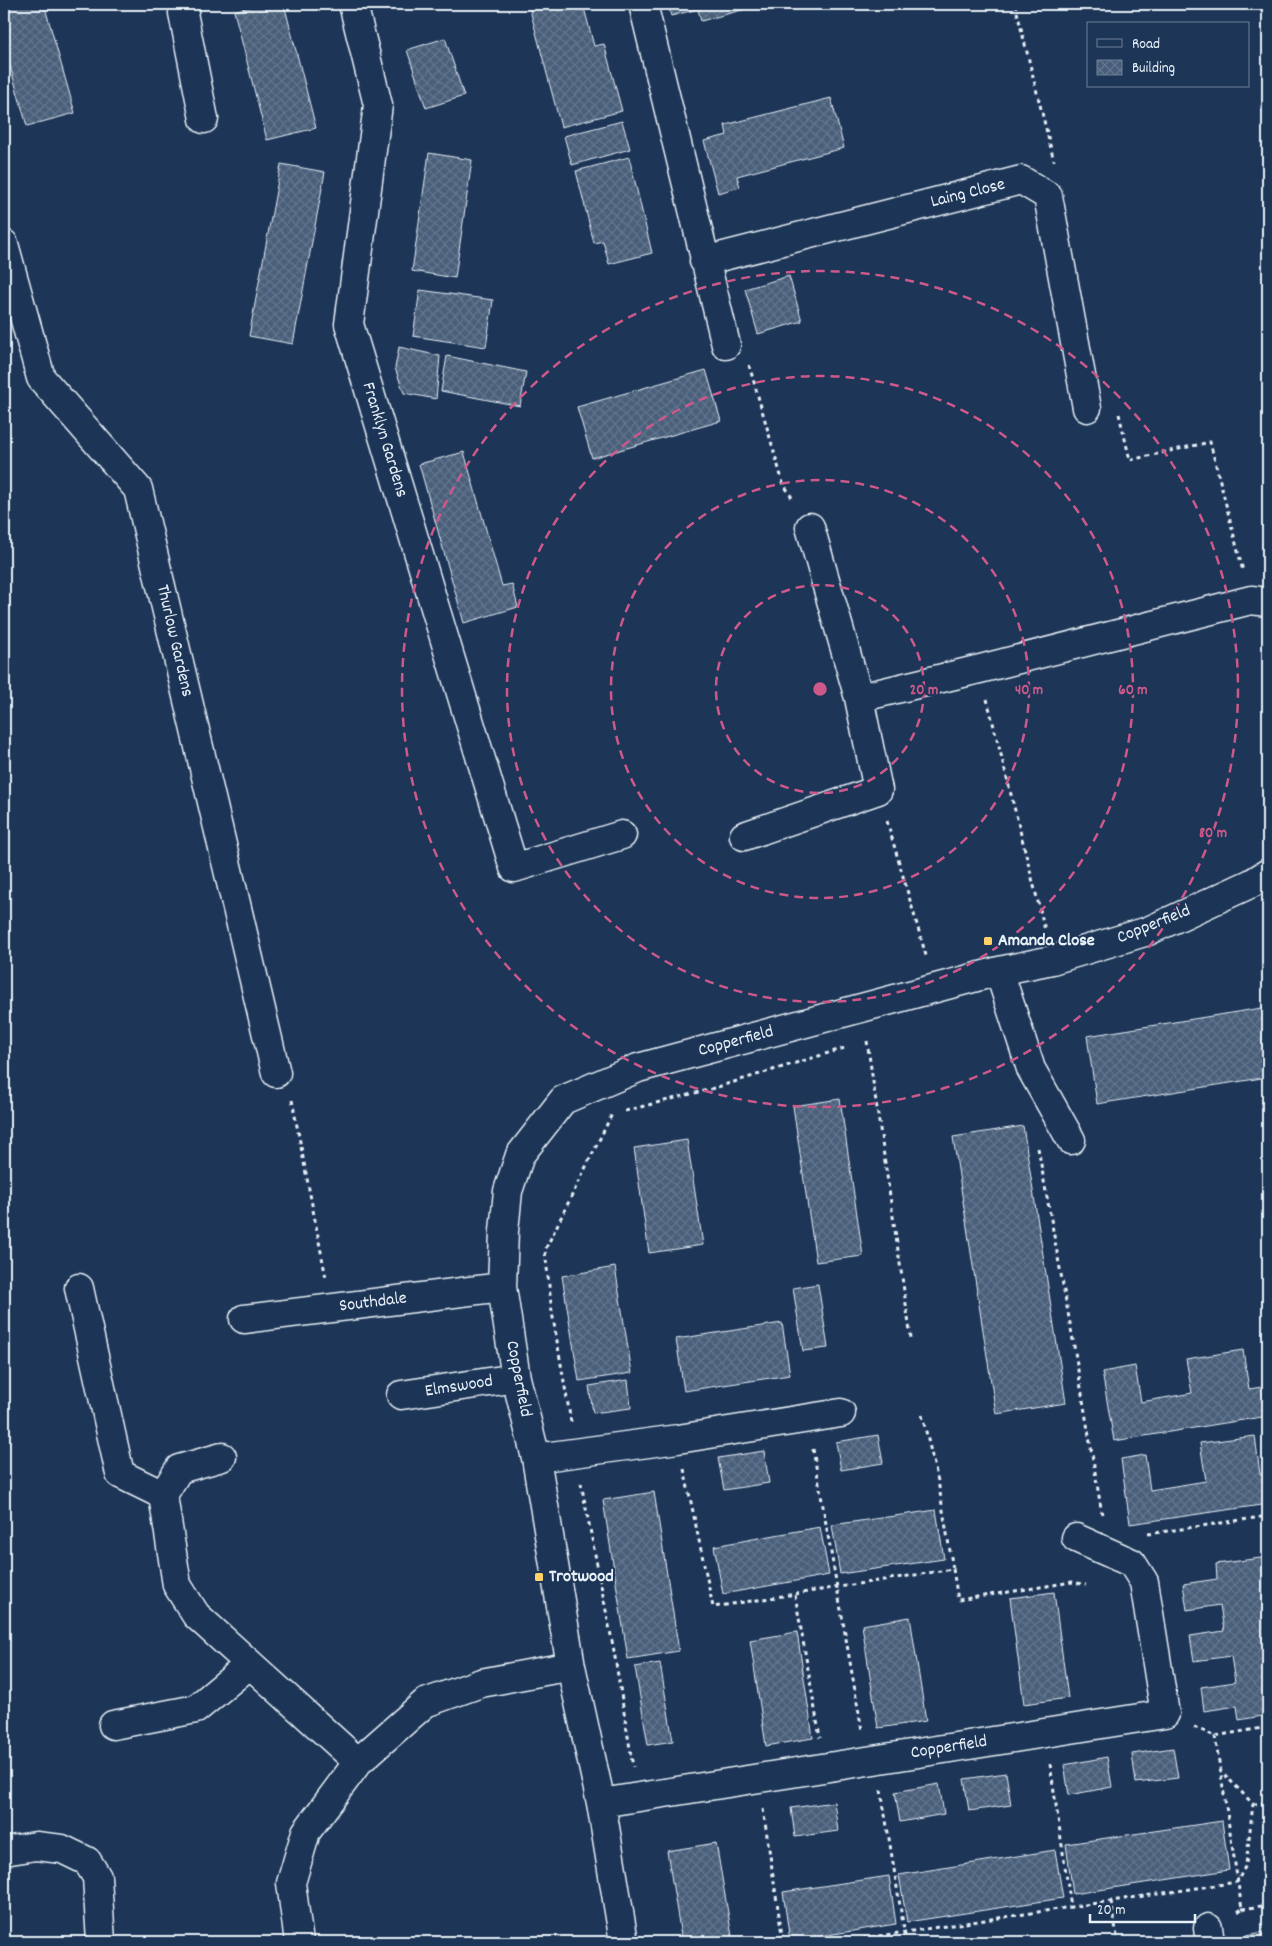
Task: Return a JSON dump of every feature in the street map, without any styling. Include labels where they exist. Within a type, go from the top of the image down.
[{"type":"street","points":[[186,4],[183,13],[204,119]]},
{"type":"street","name":"Franklyn Gardens","points":[[353,4],[378,105],[349,324],[514,868],[622,835]]},
{"type":"street","points":[[643,4],[704,261],[726,345]]},
{"type":"street","name":"Laing Close","points":[[704,261],[1021,180],[1048,196],[1087,408]]},
{"type":"street","name":"Thurlow Gardens","points":[[4,244],[40,378],[138,489],[276,1073]]},
{"type":"street","points":[[744,836],[878,790],[859,698],[810,527]]},
{"type":"street","points":[[859,698],[1260,601]]},
{"type":"street","name":"Copperfield","points":[[624,1942],[601,1803],[572,1666],[536,1458],[516,1378],[502,1287],[508,1191],[520,1155],[563,1100],[638,1068],[999,971],[1052,960],[1148,931],[1252,883],[1268,873]]},
{"type":"street","points":[[999,971],[1031,1069],[1071,1140]]},
{"type":"street","name":"Southdale","points":[[244,1319],[502,1287]]},
{"type":"street","points":[[79,1288],[120,1474],[163,1494]]},
{"type":"street","name":"Elmswood","points":[[401,1395],[516,1378]]},
{"type":"street","points":[[536,1458],[678,1439],[842,1413]]},
{"type":"street","points":[[222,1457],[179,1469],[163,1494],[177,1585],[196,1615],[358,1762]]},
{"type":"street","points":[[1076,1538],[1132,1563],[1144,1582],[1165,1714]]},
{"type":"street","points":[[113,1725],[196,1709],[250,1664]]},
{"type":"street","points":[[299,1942],[291,1883],[306,1832],[358,1762],[425,1703],[481,1684],[572,1666]]},
{"type":"street","name":"Copperfield","points":[[601,1803],[1165,1714]]},
{"type":"street","points":[[4,1851],[36,1846],[62,1849],[87,1860],[97,1877],[101,1942]]},
{"type":"path","points":[[1015,4],[1055,166]]},
{"type":"path","points":[[726,345],[747,358],[784,483],[810,527]]},
{"type":"path","points":[[1117,407],[1130,460],[1210,442],[1260,601]]},
{"type":"path","points":[[980,669],[1052,960]]},
{"type":"path","points":[[878,790],[936,988]]},
{"type":"path","points":[[858,1044],[877,1038]]},
{"type":"path","points":[[867,1041],[910,1338]]},
{"type":"path","points":[[638,1797],[614,1651],[576,1453],[552,1312],[545,1250],[612,1114],[711,1089],[849,1047]]},
{"type":"path","points":[[276,1073],[292,1098],[332,1308]]},
{"type":"path","points":[[1052,1106],[1034,1132],[1073,1340],[1108,1552]]},
{"type":"path","points":[[922,1415],[938,1481],[958,1600],[1072,1582],[1086,1585]]},
{"type":"path","points":[[807,1418],[906,1942]]},
{"type":"path","points":[[678,1439],[713,1607],[795,1596],[953,1569]]},
{"type":"path","points":[[1108,1552],[1124,1538],[1268,1516]]},
{"type":"path","points":[[795,1596],[826,1768]]},
{"type":"path","points":[[1165,1714],[1215,1736],[1268,1727]]},
{"type":"path","points":[[1045,1733],[1071,1907]]},
{"type":"path","points":[[1215,1736],[1242,1910]]},
{"type":"path","points":[[1220,1770],[1253,1804],[1268,1803]]},
{"type":"path","points":[[758,1778],[783,1942]]},
{"type":"path","points":[[1237,1882],[1246,1865],[1253,1804]]},
{"type":"path","points":[[839,1942],[856,1941],[904,1932],[1237,1882]]},
{"type":"path","points":[[1112,1901],[1118,1942]]},
{"type":"path","points":[[1209,1935],[1242,1910],[1268,1905]]},
{"type":"building","points":[[22,4],[44,4],[75,113],[27,126],[4,45],[4,9]]},
{"type":"building","points":[[261,4],[284,4],[316,128],[267,140],[234,11]]},
{"type":"building","points":[[536,4],[583,4],[594,46],[604,44],[622,111],[561,127],[529,6]]},
{"type":"building","points":[[668,4],[764,4],[701,21],[698,9],[671,16]]},
{"type":"building","points":[[445,38],[464,96],[426,108],[407,50]]},
{"type":"building","points":[[831,98],[844,148],[737,176],[740,187],[718,193],[704,141],[727,135],[725,125]]},
{"type":"building","points":[[622,121],[630,149],[572,165],[564,136]]},
{"type":"building","points":[[429,153],[472,160],[455,278],[412,271]]},
{"type":"building","points":[[629,157],[652,253],[609,264],[603,241],[594,243],[576,171]]},
{"type":"building","points":[[281,164],[325,172],[293,344],[249,336]]},
{"type":"building","points":[[789,276],[802,321],[758,334],[745,289]]},
{"type":"building","points":[[420,290],[493,300],[486,347],[413,336]]},
{"type":"building","points":[[399,347],[440,356],[436,399],[404,393],[395,368]]},
{"type":"building","points":[[447,356],[526,372],[520,406],[441,391]]},
{"type":"building","points":[[706,370],[721,421],[592,458],[577,407]]},
{"type":"building","points":[[464,452],[502,586],[512,584],[518,607],[464,623],[419,464]]},
{"type":"building","points":[[1268,1007],[1268,1077],[1097,1104],[1087,1036]]},
{"type":"building","points":[[840,1099],[863,1256],[816,1262],[793,1106]]},
{"type":"building","points":[[1023,1126],[1066,1403],[996,1414],[953,1137]]},
{"type":"building","points":[[687,1140],[703,1245],[649,1253],[634,1148]]},
{"type":"building","points":[[615,1267],[632,1373],[579,1381],[562,1276]]},
{"type":"building","points":[[818,1284],[828,1348],[803,1351],[793,1288]]},
{"type":"building","points":[[782,1323],[790,1375],[684,1391],[676,1339]]},
{"type":"building","points":[[1243,1350],[1249,1389],[1268,1386],[1268,1416],[1114,1441],[1102,1372],[1135,1366],[1141,1402],[1192,1393],[1186,1359]]},
{"type":"building","points":[[628,1380],[631,1408],[593,1413],[589,1386]]},
{"type":"building","points":[[878,1435],[883,1463],[841,1470],[836,1442]]},
{"type":"building","points":[[1255,1436],[1260,1474],[1268,1473],[1268,1504],[1130,1524],[1121,1459],[1145,1455],[1150,1490],[1206,1481],[1200,1443]]},
{"type":"building","points":[[764,1451],[769,1483],[724,1490],[718,1458]]},
{"type":"building","points":[[654,1492],[679,1651],[628,1659],[603,1500]]},
{"type":"building","points":[[936,1510],[944,1559],[840,1574],[832,1525]]},
{"type":"building","points":[[820,1527],[829,1575],[723,1594],[714,1546]]},
{"type":"building","points":[[1268,1557],[1268,1715],[1239,1720],[1237,1706],[1204,1711],[1201,1687],[1235,1682],[1231,1656],[1194,1661],[1190,1636],[1224,1631],[1220,1605],[1187,1610],[1183,1584],[1217,1579],[1216,1564]]},
{"type":"building","points":[[1054,1592],[1068,1698],[1024,1704],[1010,1598]]},
{"type":"building","points":[[910,1617],[926,1721],[878,1728],[862,1625]]},
{"type":"building","points":[[797,1632],[813,1738],[766,1746],[750,1640]]},
{"type":"building","points":[[660,1663],[673,1741],[648,1745],[635,1667]]},
{"type":"building","points":[[1173,1748],[1178,1778],[1136,1783],[1132,1754]]},
{"type":"building","points":[[1107,1757],[1112,1787],[1069,1795],[1064,1765]]},
{"type":"building","points":[[1006,1773],[1011,1805],[969,1811],[964,1779]]},
{"type":"building","points":[[939,1784],[944,1814],[900,1822],[895,1792]]},
{"type":"building","points":[[834,1802],[838,1831],[795,1837],[791,1808]]},
{"type":"building","points":[[1222,1821],[1229,1870],[1073,1894],[1066,1844]]},
{"type":"building","points":[[716,1843],[733,1942],[682,1942],[667,1851]]},
{"type":"building","points":[[1055,1850],[1063,1898],[907,1922],[899,1875]]},
{"type":"building","points":[[889,1876],[896,1924],[790,1941],[783,1892]]},
{"type":"building","points":[[1268,1931],[1268,1942],[1248,1942],[1247,1935]]},
{"type":"place","name":"Amanda Close","points":[[988,941]]},
{"type":"place","name":"Trotwood","points":[[539,1577]]}]
